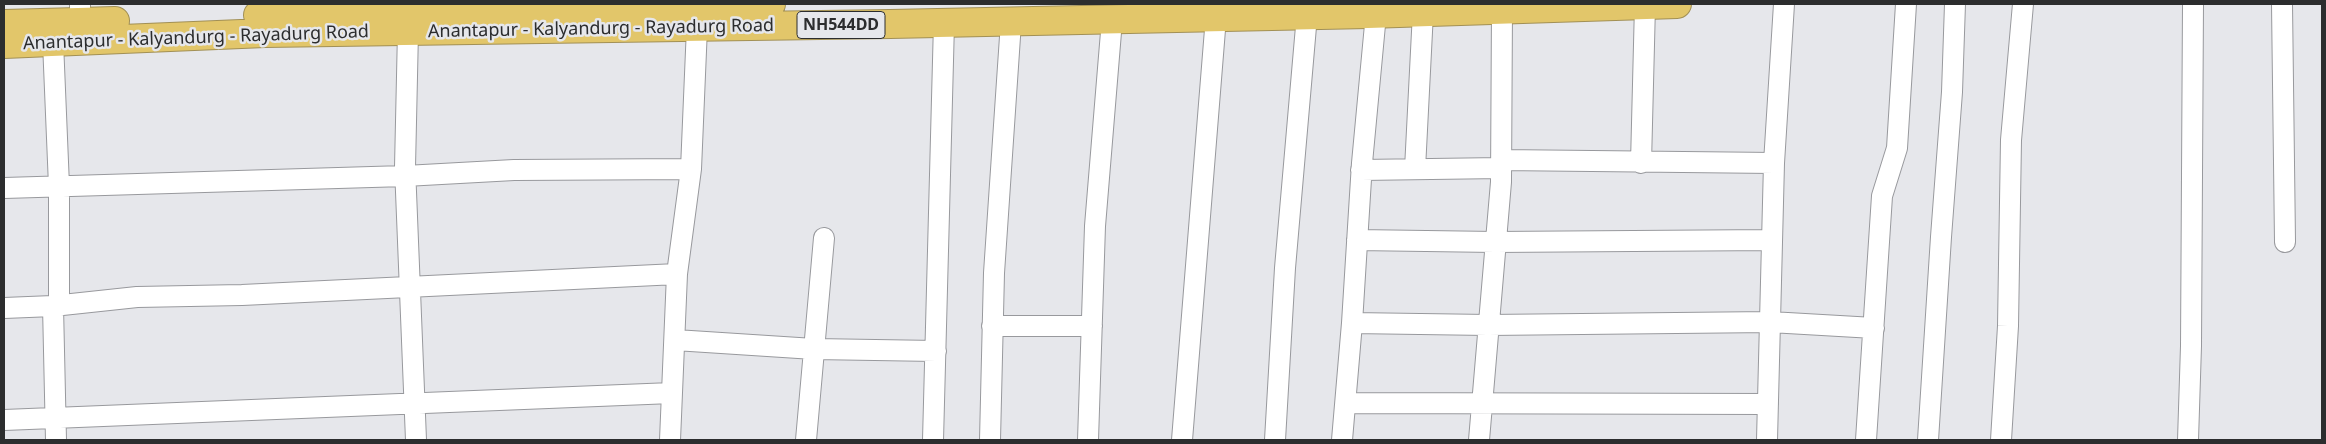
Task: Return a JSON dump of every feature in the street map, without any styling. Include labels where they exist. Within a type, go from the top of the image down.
[{"type":"highway","name":"Anantapur - Kalyandurg - Rayadurg Road","points":[[4,44],[265,34],[408,31],[576,13],[771,4]]},
{"type":"highway","name":"Anantapur - Kalyandurg - Rayadurg Road","points":[[4,24],[80,13],[483,6],[576,13],[697,27],[1011,22],[1125,14],[1216,17],[1376,14],[1677,4]]},
{"type":"street","points":[[1767,440],[1774,163],[1784,4]]},
{"type":"street","points":[[1866,440],[1882,196],[1897,148],[1906,4]]},
{"type":"street","points":[[1928,440],[1940,236],[1952,92],[1955,4]]},
{"type":"street","points":[[2001,440],[2008,326],[2011,140],[2023,4]]},
{"type":"street","points":[[2188,440],[2191,346],[2193,4]]},
{"type":"street","points":[[2282,4],[2285,242]]},
{"type":"street","points":[[1641,163],[1646,5]]},
{"type":"street","points":[[1479,440],[1480,404],[1501,164],[1502,10]]},
{"type":"street","points":[[1415,169],[1423,12]]},
{"type":"street","points":[[1088,440],[1095,226],[1125,14]]},
{"type":"street","points":[[1342,440],[1362,170],[1376,14]]},
{"type":"street","points":[[1275,440],[1285,268],[1307,15]]},
{"type":"street","points":[[1182,440],[1216,17]]},
{"type":"street","points":[[990,440],[994,273],[1011,22]]},
{"type":"street","points":[[933,440],[944,23]]},
{"type":"street","points":[[670,440],[677,274],[691,169],[697,27]]},
{"type":"street","points":[[408,31],[405,176],[416,440]]},
{"type":"street","points":[[53,42],[59,186],[56,306],[56,440]]},
{"type":"street","points":[[1362,170],[1501,164],[1774,163]]},
{"type":"street","points":[[4,188],[405,176],[514,170],[691,169]]},
{"type":"street","points":[[806,440],[824,238]]},
{"type":"street","points":[[1357,240],[1495,242],[1772,240]]},
{"type":"street","points":[[4,308],[56,306],[137,297],[242,295],[677,274]]},
{"type":"street","points":[[1352,323],[1488,325],[1770,322],[1874,328]]},
{"type":"street","points":[[992,326],[1092,326]]},
{"type":"street","points":[[675,340],[814,349],[936,351]]},
{"type":"street","points":[[4,420],[415,405],[672,393]]},
{"type":"street","points":[[1346,403],[1768,404]]}]
